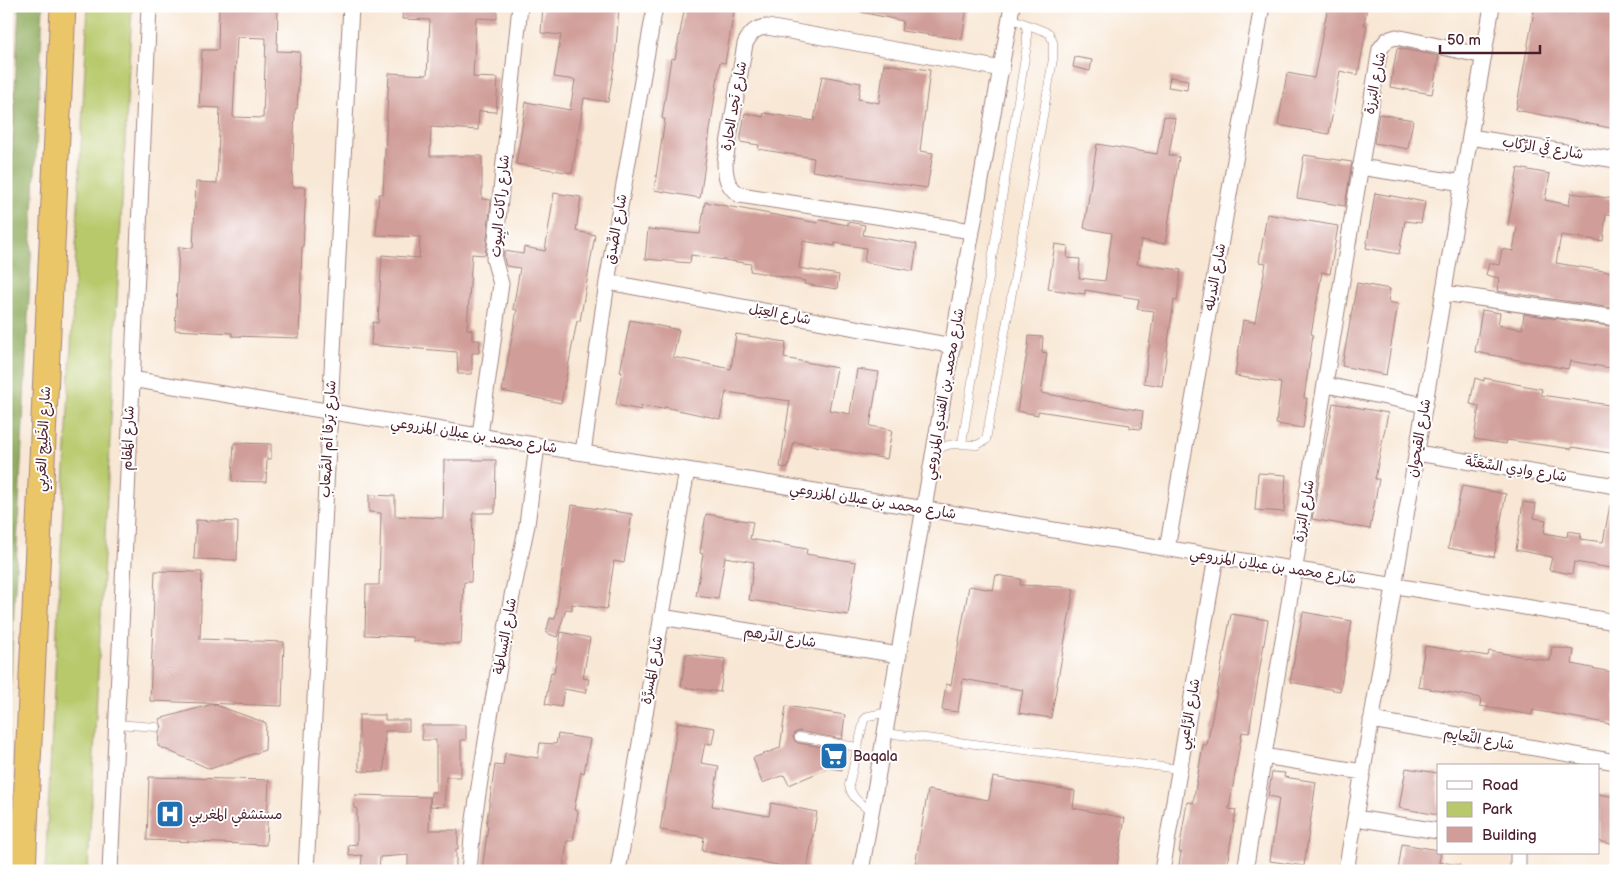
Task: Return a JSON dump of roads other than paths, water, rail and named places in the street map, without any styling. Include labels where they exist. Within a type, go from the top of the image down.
[{"type":"highway","name":"شارع الخَلِيج العَربِي","points":[[23,871],[63,6]]},
{"type":"street","name":"شارع المَقام","points":[[110,871],[148,6]]},
{"type":"street","name":"شارع بَرقا أم الصَّعاب","points":[[306,871],[351,6]]},
{"type":"street","name":"شارع راكات البِيوت","points":[[480,435],[501,284],[494,257],[520,6]]},
{"type":"street","name":"شارع الصِّدق","points":[[583,453],[607,282],[655,6]]},
{"type":"street","name":"شارع النديله","points":[[1167,549],[1262,6]]},
{"type":"street","name":"شارع القيحوان","points":[[1346,871],[1492,6]]},
{"type":"street","name":"شارع محمد بن الفندي المزروعي","points":[[861,871],[1011,12]]},
{"type":"street","name":"شارع نَجد الحارة","points":[[972,231],[740,195],[733,191],[728,184],[724,162],[745,44],[749,34],[754,30],[767,27],[1002,69]]},
{"type":"street","name":"شارع البَرزة","points":[[1245,871],[1380,49],[1387,40],[1396,37],[1484,56]]},
{"type":"street","name":"شارع فَي الرِّكاب","points":[[1470,137],[1616,160]]},
{"type":"street","points":[[1360,167],[1463,183]]},
{"type":"street","name":"شارع العِبَل","points":[[607,282],[953,346]]},
{"type":"street","points":[[1444,293],[1616,318]]},
{"type":"street","name":"شارع محمد بن عبلان المزروعي","points":[[131,379],[1616,622]]},
{"type":"street","points":[[1326,385],[1425,405]]},
{"type":"street","name":"شارع البَساطة","points":[[469,871],[473,826],[512,596],[528,525],[537,446]]},
{"type":"street","name":"شارع وادِي السِّعَنَّة","points":[[1417,453],[1616,486]]},
{"type":"street","name":"شارع المَسرَّة","points":[[618,871],[686,470]]},
{"type":"street","name":"شارع الرَّاعبِي","points":[[1162,871],[1216,556]]},
{"type":"street","name":"شارع الدِّرهم","points":[[661,618],[899,656]]},
{"type":"street","name":"شارع النَّعايِم","points":[[1371,720],[1616,762]]},
{"type":"street","points":[[1264,756],[1362,772]]},
{"type":"street","points":[[1355,818],[1437,831]]},
{"type":"street","points":[[1518,854],[1518,871]]},
{"type":"lane","points":[[935,451],[949,444],[977,445],[986,440],[1053,59],[1054,46],[1049,33],[1025,24],[1011,12]]},
{"type":"lane","points":[[962,443],[1027,45],[1025,24]]},
{"type":"lane","points":[[872,812],[856,799],[849,785],[865,717],[889,712]]},
{"type":"lane","points":[[116,724],[156,727]]},
{"type":"lane","points":[[885,733],[1179,769]]},
{"type":"lane","points":[[799,737],[857,746]]},
{"type":"place","name":"Baqala","points":[[834,756]]},
{"type":"place","name":"مستشفي المغربي","points":[[170,814]]}]
